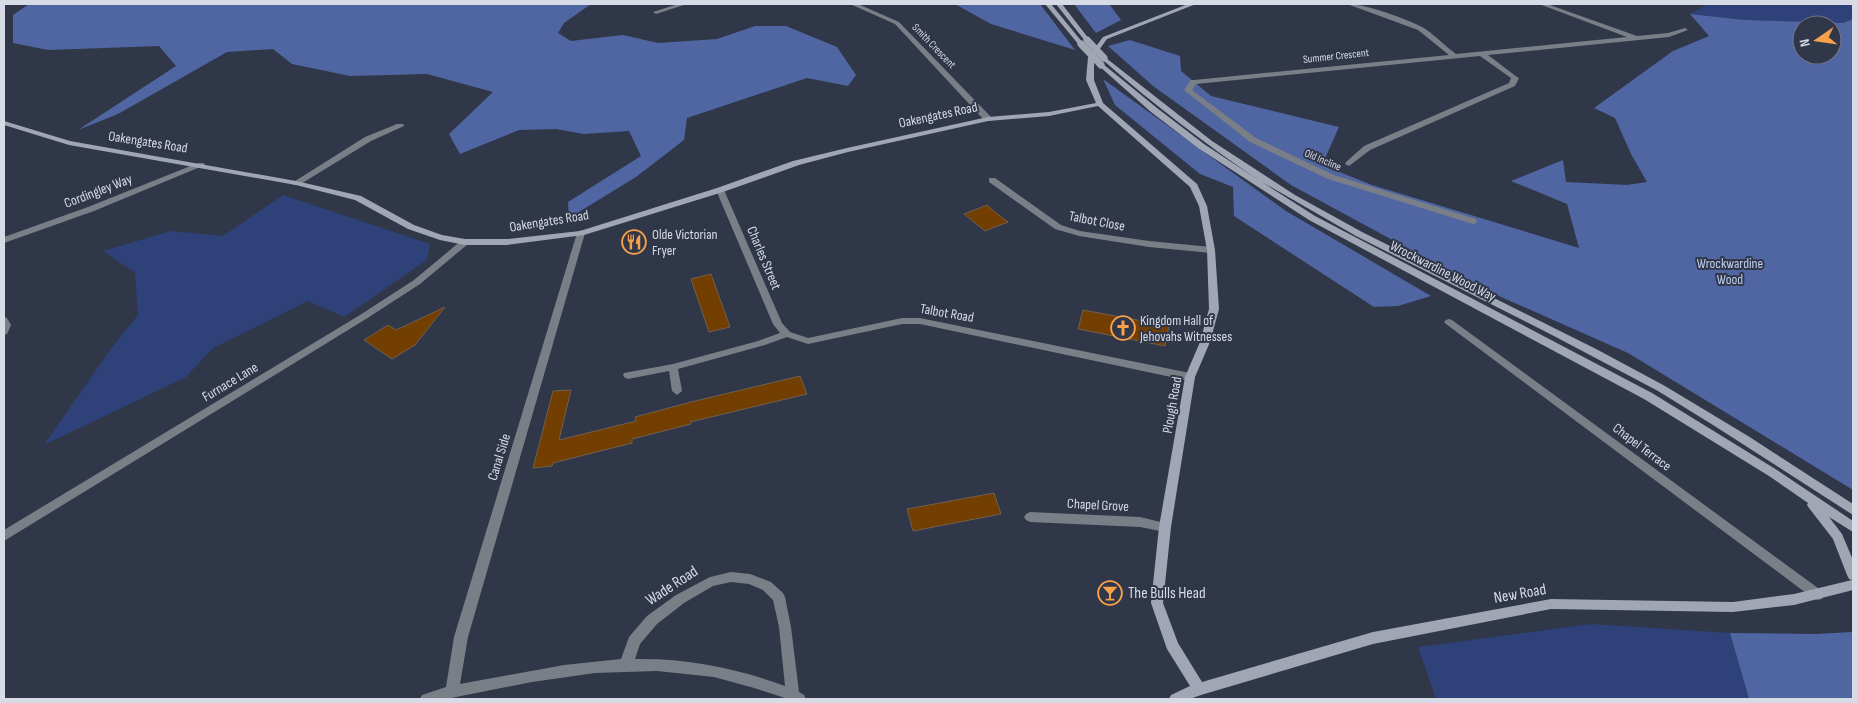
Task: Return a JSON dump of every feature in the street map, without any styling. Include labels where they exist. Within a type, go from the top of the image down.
[{"type":"street","points":[[656,12],[684,4]]},
{"type":"street","name":"Smith Crescent","points":[[853,4],[898,23],[988,119]]},
{"type":"street","name":"Wrockwardine Wood Way","points":[[1048,4],[1103,62],[1154,110],[1201,146],[1312,218],[1648,396],[1804,494],[1853,528]]},
{"type":"street","name":"Wrockwardine Wood Way","points":[[1059,4],[1084,42]]},
{"type":"street","points":[[1100,104],[1090,80],[1091,57],[1105,38],[1193,4]]},
{"type":"street","points":[[1350,4],[1420,29],[1454,56]]},
{"type":"street","points":[[1542,4],[1636,39]]},
{"type":"street","name":"Summer Crescent","points":[[1194,82],[1636,39],[1669,35],[1685,30]]},
{"type":"street","points":[[1349,164],[1367,148],[1512,84],[1515,78],[1481,54]]},
{"type":"street","name":"Wrockwardine Wood Way","points":[[1103,62],[1199,135],[1303,203],[1434,273],[1634,374],[1702,413],[1853,510]]},
{"type":"street","name":"Old Incline","points":[[1194,82],[1188,90],[1253,140],[1331,177],[1473,220]]},
{"type":"street","name":"Oakengates Road","points":[[4,123],[69,142],[296,183],[358,198],[411,227],[440,237],[465,242],[507,242],[582,232],[720,190],[796,163],[840,152],[988,119],[1049,114],[1100,104]]},
{"type":"street","name":"Plough Road","points":[[1100,104],[1194,186],[1203,206],[1211,250],[1214,309],[1205,342],[1190,377],[1165,527],[1157,603],[1175,651],[1199,690]]},
{"type":"street","points":[[296,183],[368,139],[400,126]]},
{"type":"street","name":"Cordingley Way","points":[[4,240],[91,209],[201,165]]},
{"type":"street","name":"Talbot Close","points":[[992,180],[1058,227],[1079,233],[1149,244],[1211,250]]},
{"type":"street","name":"Charles Street","points":[[720,190],[778,324],[787,334]]},
{"type":"street","name":"Canal Side","points":[[447,693],[461,637],[582,232]]},
{"type":"street","name":"Furnace Lane","points":[[4,536],[417,282],[465,242]]},
{"type":"street","points":[[4,320],[6,325],[4,332]]},
{"type":"street","name":"Talbot Road","points":[[787,334],[808,341],[902,321],[920,321],[1190,377]]},
{"type":"street","name":"Chapel Terrace","points":[[1449,322],[1818,596]]},
{"type":"street","points":[[628,375],[673,366],[762,343],[787,334]]},
{"type":"street","points":[[673,366],[677,391]]},
{"type":"street","points":[[1804,494],[1838,537],[1853,575]]},
{"type":"street","name":"Chapel Grove","points":[[1030,517],[1140,522],[1165,527]]},
{"type":"street","name":"Wade Road","points":[[626,665],[634,641],[652,620],[680,599],[710,582],[731,577],[750,579],[767,586],[779,597],[796,697]]},
{"type":"street","name":"New Road","points":[[1176,699],[1199,690],[1373,638],[1551,604],[1761,606],[1818,596],[1853,585]]},
{"type":"street","name":"Wade Road","points":[[427,699],[447,693],[574,670],[626,665],[686,667],[750,679],[796,697]]},
{"type":"shaded area","points":[[1708,4],[1853,4],[1853,19],[1844,23],[1842,23],[1842,15],[1792,15],[1792,21],[1745,20],[1690,14]]},
{"type":"shaded area","points":[[283,195],[430,244],[427,260],[344,317],[308,301],[213,348],[186,377],[44,445],[112,347],[138,315],[135,273],[103,251],[171,231],[223,236]]},
{"type":"shaded area","points":[[1591,624],[1730,633],[1749,699],[1436,699],[1418,647]]},
{"type":"green space","points":[[29,4],[591,4],[564,23],[558,33],[571,41],[623,35],[658,43],[717,39],[755,26],[786,26],[837,47],[856,75],[848,86],[807,78],[687,118],[684,140],[636,177],[569,218],[568,202],[641,156],[629,131],[584,134],[556,129],[519,130],[460,154],[449,134],[493,92],[427,74],[350,76],[292,64],[273,49],[227,52],[118,114],[78,130],[176,66],[159,46],[48,50],[13,43],[13,15]]},
{"type":"green space","points":[[955,4],[1040,4],[1075,50],[991,24]]},
{"type":"green space","points":[[1074,4],[1109,4],[1121,20],[1096,33]]},
{"type":"green space","name":"Wrockwardine Wood","points":[[1690,14],[1745,20],[1792,21],[1792,65],[1842,65],[1842,23],[1853,19],[1853,490],[1628,353],[1483,289],[1291,185],[1153,86],[1108,46],[1130,40],[1180,56],[1181,71],[1211,96],[1339,127],[1322,165],[1372,185],[1579,248],[1567,204],[1511,181],[1563,160],[1566,182],[1627,185],[1647,182],[1631,154],[1615,118],[1594,108],[1673,51],[1709,36]]},
{"type":"green space","points":[[1103,79],[1286,211],[1431,296],[1398,306],[1374,307],[1234,216],[1233,187],[1200,174],[1115,105]]},
{"type":"green space","points":[[1853,632],[1853,699],[1749,699],[1730,633],[1815,634]]},
{"type":"building","points":[[987,205],[1008,222],[985,231],[964,214]]},
{"type":"building","points":[[711,274],[730,327],[709,332],[691,279]]},
{"type":"building","points":[[445,307],[415,345],[392,359],[364,340],[388,325],[396,330]]},
{"type":"building","name":"Kingdom Hall of Jehovahs Witnesses","points":[[1083,310],[1169,326],[1165,346],[1078,329]]},
{"type":"building","points":[[800,376],[807,394],[690,422],[691,424],[632,439],[632,443],[553,463],[552,466],[533,468],[553,391],[571,390],[559,440],[636,421],[635,417],[691,402]]},
{"type":"building","points":[[994,493],[1001,514],[913,531],[907,509]]},
{"type":"place","name":"Olde Victorian Fryer","points":[[634,242]]},
{"type":"place","name":"Kingdom Hall of Jehovahs Witnesses","points":[[1123,328]]},
{"type":"place","name":"The Bulls Head","points":[[1110,593]]}]
